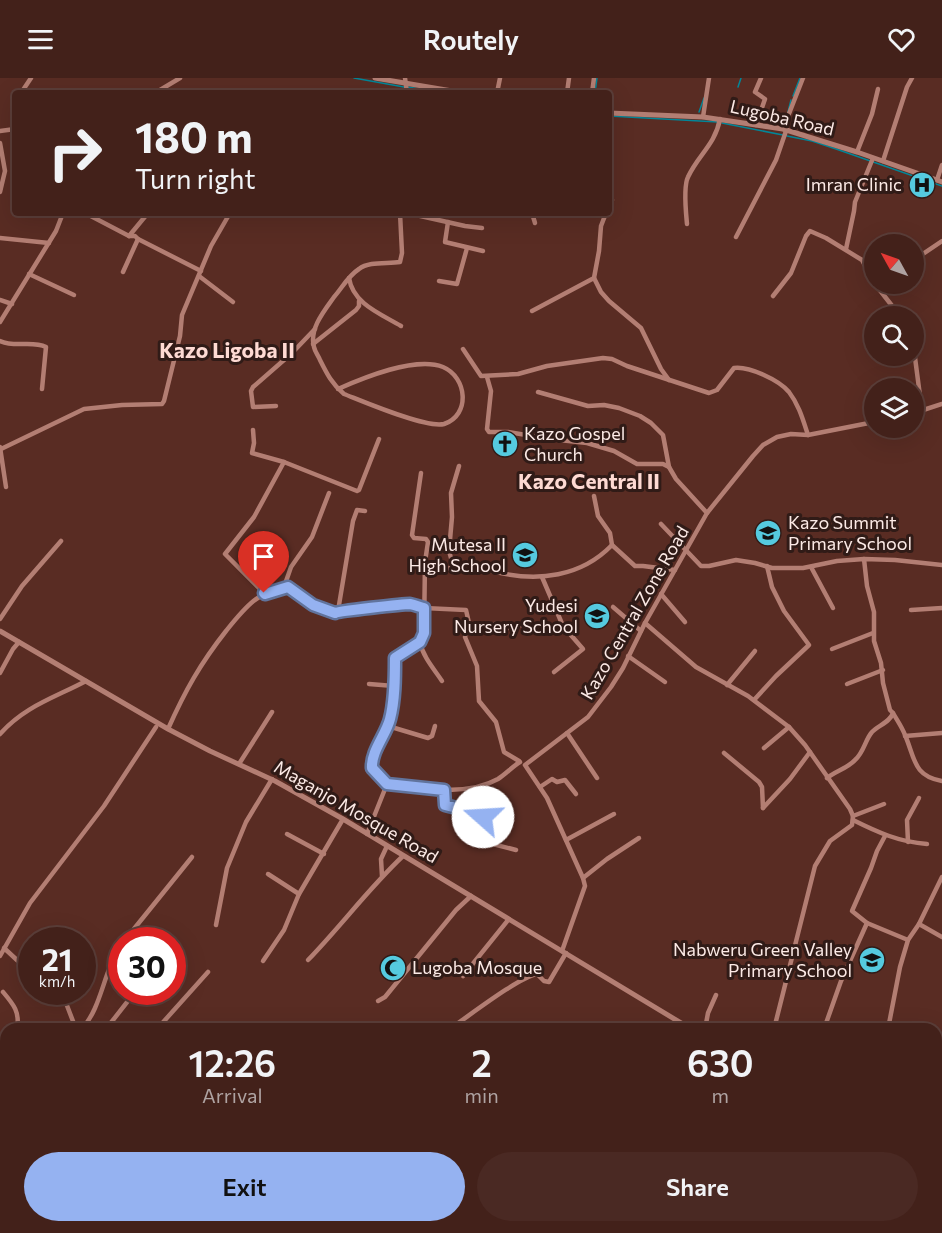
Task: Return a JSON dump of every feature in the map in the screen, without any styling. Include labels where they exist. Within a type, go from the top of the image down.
[{"type":"street","points":[[167,90],[180,78]]},
{"type":"street","points":[[375,78],[406,81],[446,90]]},
{"type":"street","points":[[422,86],[425,78]]},
{"type":"street","points":[[702,117],[709,78]]},
{"type":"street","points":[[756,125],[765,99],[755,92],[761,78]]},
{"type":"street","points":[[736,237],[776,160],[803,78]]},
{"type":"street","points":[[883,161],[912,78]]},
{"type":"street","points":[[857,152],[872,114],[878,89]]},
{"type":"street","name":"Lugoba Road","points":[[612,113],[702,117],[785,130],[940,181]]},
{"type":"street","points":[[687,224],[687,180],[699,159],[706,152],[720,119]]},
{"type":"street","points":[[0,142],[5,171],[0,192]]},
{"type":"street","points":[[846,249],[855,202],[873,158]]},
{"type":"street","points":[[940,181],[942,165]]},
{"type":"street","points":[[0,322],[49,243],[62,216]]},
{"type":"street","points":[[91,216],[129,236],[135,236],[200,274],[233,302]]},
{"type":"street","points":[[129,236],[146,216]]},
{"type":"street","points":[[6,487],[1,448],[84,409],[110,405],[162,404],[180,336],[182,315],[211,246],[228,216]]},
{"type":"street","points":[[276,406],[255,407],[251,405],[253,387],[292,353],[315,329],[323,313],[360,267],[400,262],[402,254],[400,216]]},
{"type":"street","points":[[421,216],[482,228]]},
{"type":"street","points":[[533,216],[535,223]]},
{"type":"street","points":[[605,216],[601,225],[595,284],[641,328],[661,369],[669,380]]},
{"type":"street","points":[[448,222],[445,241],[483,251]]},
{"type":"street","points":[[774,296],[791,273],[810,231],[815,231],[846,249],[864,264]]},
{"type":"street","points":[[0,238],[49,243]]},
{"type":"street","points":[[123,272],[138,239]]},
{"type":"street","points":[[924,253],[942,241]]},
{"type":"street","points":[[439,281],[457,284],[467,248]]},
{"type":"street","points":[[29,274],[74,295]]},
{"type":"street","points":[[349,278],[351,287],[359,300],[401,326]]},
{"type":"street","points":[[532,311],[594,278]]},
{"type":"street","points":[[883,294],[892,306]]},
{"type":"street","points":[[0,300],[12,304]]},
{"type":"street","points":[[313,344],[357,310],[359,300]]},
{"type":"street","points":[[315,329],[313,344],[327,376],[338,389],[344,394],[421,422],[444,424],[461,409],[463,391],[455,375],[443,367],[429,365],[392,369],[364,377],[338,389]]},
{"type":"street","points":[[0,341],[11,345],[39,344],[46,347],[42,389]]},
{"type":"street","points":[[463,349],[481,376],[518,374],[547,366],[603,358],[612,359],[709,393],[717,390],[731,370],[737,367],[745,368],[764,374],[787,390],[802,414],[808,435]]},
{"type":"street","points":[[487,377],[491,391],[487,429],[489,432],[508,432],[587,443],[614,451],[637,464],[663,464],[669,467]]},
{"type":"street","points":[[538,392],[588,406],[604,405],[619,408],[651,423],[663,435],[669,467],[694,501],[707,513]]},
{"type":"street","points":[[924,410],[942,404]]},
{"type":"street","name":"Kazo Central Zone Road","points":[[525,765],[596,708],[611,687],[707,513],[742,468],[764,445],[777,437],[791,434],[808,435],[864,424]]},
{"type":"street","points":[[253,430],[252,453],[284,462],[357,491],[379,439]]},
{"type":"street","points":[[265,594],[225,554],[254,517],[284,462]]},
{"type":"street","points":[[453,565],[449,551],[452,517],[451,493],[459,466]]},
{"type":"street","points":[[421,473],[412,535],[414,538],[428,540],[424,562],[424,633],[420,642],[396,656],[394,699],[388,726],[372,763],[373,771],[387,784],[444,790],[476,788],[497,779],[519,761]]},
{"type":"street","points":[[284,587],[291,567],[312,537],[329,493]]},
{"type":"street","points":[[594,496],[598,516],[610,533],[612,545],[635,566],[675,570]]},
{"type":"street","points":[[338,611],[353,521],[357,510],[365,511]]},
{"type":"street","points":[[661,524],[701,566],[736,560],[782,568],[811,567],[816,564],[864,559],[942,565]]},
{"type":"street","points":[[0,619],[22,586],[61,541]]},
{"type":"street","points":[[425,574],[440,572],[453,565],[470,563],[502,574],[528,578],[542,577],[584,566],[599,558],[612,545]]},
{"type":"street","points":[[864,559],[867,586],[874,612],[873,633],[890,710],[905,736],[918,769],[929,778],[942,781]]},
{"type":"street","points":[[754,700],[809,645],[784,611],[772,587],[766,566]]},
{"type":"street","points":[[811,567],[833,608]]},
{"type":"street","points":[[542,577],[562,626],[583,649],[554,672]]},
{"type":"street","points":[[168,729],[186,690],[208,653],[251,602],[265,594],[284,587],[292,589],[313,605],[335,613],[410,604],[424,608],[465,610],[469,623],[465,637],[477,666],[479,701],[496,722],[504,752],[525,765],[540,787],[584,878],[585,886],[564,952],[549,982],[544,981],[537,974],[531,975],[458,1023]]},
{"type":"street","points":[[661,594],[685,622]]},
{"type":"street","points":[[613,607],[641,631]]},
{"type":"street","points":[[911,610],[942,608]]},
{"type":"street","points":[[645,623],[696,667],[754,700],[789,727],[810,752],[850,809],[853,818],[850,827],[830,841],[815,866],[776,1023]]},
{"type":"street","points":[[468,629],[495,624],[508,628],[521,625]]},
{"type":"street","name":"Maganjo Mosque Road","points":[[0,631],[168,729],[272,779],[343,819],[681,1023]]},
{"type":"street","points":[[832,649],[873,633]]},
{"type":"street","points":[[0,673],[19,642]]},
{"type":"street","points":[[420,642],[431,667],[442,681]]},
{"type":"street","points":[[727,685],[755,651]]},
{"type":"street","points":[[628,656],[665,682]]},
{"type":"street","points":[[847,684],[883,670]]},
{"type":"street","points":[[0,734],[37,703],[65,693],[86,681]]},
{"type":"street","points":[[369,684],[394,686]]},
{"type":"street","points":[[239,764],[272,712]]},
{"type":"street","points":[[827,778],[856,760],[867,738],[892,717],[893,713]]},
{"type":"street","points":[[388,726],[428,738],[432,736],[435,726]]},
{"type":"street","points":[[0,956],[30,903],[104,806],[156,727]]},
{"type":"street","points":[[764,748],[789,727]]},
{"type":"street","points":[[567,733],[597,778]]},
{"type":"street","points":[[905,736],[942,733]]},
{"type":"street","points":[[724,753],[759,782],[763,793],[762,807],[765,808],[810,752]]},
{"type":"street","points":[[216,925],[227,868],[246,822],[272,779]]},
{"type":"street","points":[[540,787],[552,779],[557,782],[565,780],[576,794]]},
{"type":"street","points":[[367,834],[387,784]]},
{"type":"street","points":[[444,790],[445,805],[483,815],[479,840],[516,850]]},
{"type":"street","points":[[908,842],[907,820],[919,798]]},
{"type":"street","points":[[853,818],[884,804]]},
{"type":"street","points":[[566,840],[614,814]]},
{"type":"street","points":[[853,818],[885,836],[927,844]]},
{"type":"street","points":[[263,961],[284,930],[299,894],[343,819]]},
{"type":"street","points":[[287,834],[324,854]]},
{"type":"street","points":[[885,836],[852,909],[867,923],[909,940]]},
{"type":"street","points":[[584,878],[607,859],[639,838]]},
{"type":"street","points":[[382,876],[381,859],[387,846]]},
{"type":"street","points":[[308,960],[339,928],[382,876],[404,856]]},
{"type":"street","points":[[135,927],[192,857]]},
{"type":"street","points":[[268,874],[299,894]]},
{"type":"street","points":[[889,1023],[900,967],[909,940],[942,877]]},
{"type":"street","points":[[378,1001],[385,997],[456,910],[471,896]]},
{"type":"street","points":[[463,976],[509,920]]},
{"type":"street","points":[[826,1023],[841,981],[867,923]]},
{"type":"street","points":[[919,924],[942,937]]},
{"type":"street","points":[[4,948],[18,961]]},
{"type":"street","points":[[86,1023],[98,1002],[108,971]]},
{"type":"street","points":[[162,1023],[208,972]]},
{"type":"street","points":[[3,992],[16,1009],[19,1017],[18,1023]]},
{"type":"street","points":[[706,1023],[716,995]]},
{"type":"street","points":[[67,1005],[74,1023]]},
{"type":"street","points":[[111,1023],[125,1005]]},
{"type":"waterway","points":[[354,78],[404,87]]},
{"type":"waterway","points":[[595,90],[597,78]]},
{"type":"waterway","points":[[738,87],[741,78]]},
{"type":"waterway","points":[[793,96],[800,78]]},
{"type":"waterway","points":[[408,87],[425,90]]},
{"type":"waterway","points":[[699,112],[704,98]]},
{"type":"waterway","points":[[788,112],[791,100]]},
{"type":"waterway","points":[[612,116],[718,122]]},
{"type":"waterway","points":[[722,123],[783,135]]},
{"type":"waterway","points":[[787,136],[812,141],[942,186]]},
{"type":"place","name":"Imran Clinic","points":[[922,185]]},
{"type":"place","name":"Kazo Gospel Church","points":[[505,444]]},
{"type":"place","name":"Kazo Summit Primary School","points":[[768,533]]},
{"type":"place","name":"Mutesa II High School","points":[[525,555]]},
{"type":"place","name":"Yudesi Nursery School","points":[[597,616]]},
{"type":"place","name":"Nabweru Green Valley Primary School","points":[[872,960]]},
{"type":"place","name":"Lugoba Mosque","points":[[393,968]]},
{"type":"district","name":"Kazo Ligoba II","points":[[227,351]]},
{"type":"district","name":"Kazo Central II","points":[[589,482]]},
{"type":"route","points":[[264,593],[288,587],[313,605],[335,613],[391,605],[410,604],[424,608],[424,633],[420,642],[395,658],[394,699],[386,732],[375,754],[372,768],[387,784],[444,790],[445,805],[483,815],[483,817]]}]
